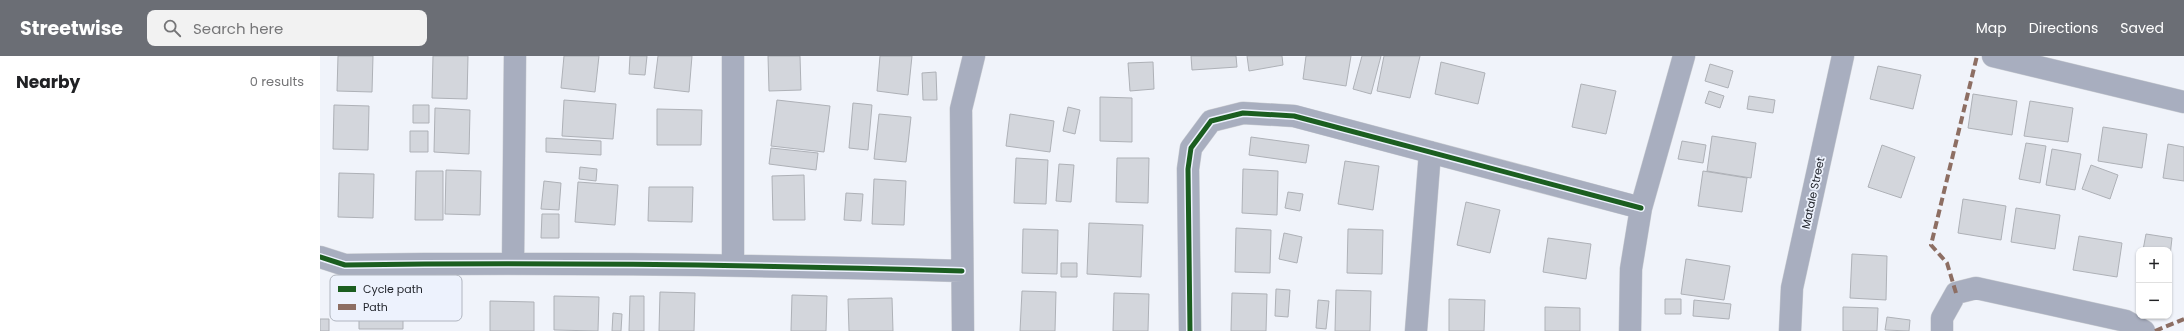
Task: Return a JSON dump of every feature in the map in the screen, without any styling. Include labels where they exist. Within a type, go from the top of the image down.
[{"type":"street","points":[[513,263],[515,56]]},
{"type":"street","points":[[733,56],[733,264]]},
{"type":"street","points":[[963,331],[961,109],[974,56]]},
{"type":"street","points":[[1630,331],[1631,269],[1641,208],[1684,56]]},
{"type":"street","name":"Matale Street","points":[[1790,331],[1792,288],[1843,56]]},
{"type":"street","points":[[2002,57],[2184,102]]},
{"type":"street","points":[[1190,331],[1188,169],[1191,148],[1210,122],[1243,112],[1294,116],[1641,208]]},
{"type":"street","points":[[1416,331],[1430,152]]},
{"type":"street","points":[[320,257],[344,265],[513,263],[733,264],[962,271]]},
{"type":"street","points":[[1942,331],[1942,318],[1956,293],[1976,288],[2126,321],[2144,331]]},
{"type":"building","points":[[338,56],[373,56],[372,92],[337,91]]},
{"type":"building","points":[[433,56],[468,56],[467,99],[432,98]]},
{"type":"building","points":[[564,56],[599,56],[595,92],[561,88]]},
{"type":"building","points":[[630,56],[647,56],[645,75],[629,74]]},
{"type":"building","points":[[658,56],[692,56],[689,92],[654,88]]},
{"type":"building","points":[[768,56],[800,56],[801,90],[769,91]]},
{"type":"building","points":[[880,56],[912,56],[908,95],[877,91]]},
{"type":"building","points":[[1191,56],[1236,56],[1237,67],[1192,70]]},
{"type":"building","points":[[1247,56],[1282,56],[1283,65],[1249,71]]},
{"type":"building","points":[[1306,56],[1351,56],[1346,86],[1303,79]]},
{"type":"building","points":[[1362,56],[1381,56],[1371,94],[1353,89]]},
{"type":"building","points":[[1384,56],[1420,56],[1410,98],[1377,91]]},
{"type":"building","points":[[1153,62],[1154,89],[1130,91],[1128,63]]},
{"type":"building","points":[[1441,62],[1485,73],[1478,104],[1435,94]]},
{"type":"building","points":[[1710,64],[1733,71],[1728,88],[1705,81]]},
{"type":"building","points":[[1878,66],[1921,75],[1913,109],[1870,99]]},
{"type":"building","points":[[936,72],[937,100],[923,100],[922,73]]},
{"type":"building","points":[[1581,84],[1616,91],[1606,134],[1572,127]]},
{"type":"building","points":[[1709,91],[1724,96],[1720,108],[1705,103]]},
{"type":"building","points":[[1973,94],[2017,101],[2012,135],[1968,128]]},
{"type":"building","points":[[1749,96],[1775,100],[1773,113],[1747,109]]},
{"type":"building","points":[[1100,97],[1132,98],[1132,142],[1100,141]]},
{"type":"building","points":[[564,100],[616,104],[613,139],[562,136]]},
{"type":"building","points":[[777,100],[830,106],[824,152],[771,146]]},
{"type":"building","points":[[2030,101],[2073,108],[2068,142],[2024,136]]},
{"type":"building","points":[[853,103],[872,105],[868,150],[849,148]]},
{"type":"building","points":[[334,105],[369,106],[368,150],[333,149]]},
{"type":"building","points":[[413,105],[429,105],[429,123],[413,123]]},
{"type":"building","points":[[1068,107],[1080,110],[1075,134],[1063,131]]},
{"type":"building","points":[[435,108],[470,110],[469,154],[434,152]]},
{"type":"building","points":[[657,109],[702,110],[701,145],[657,145]]},
{"type":"building","points":[[879,114],[911,117],[906,162],[874,159]]},
{"type":"building","points":[[1010,114],[1054,121],[1050,152],[1006,146]]},
{"type":"building","points":[[2103,127],[2147,134],[2142,168],[2098,161]]},
{"type":"building","points":[[410,131],[428,131],[428,152],[410,152]]},
{"type":"building","points":[[1712,136],[1756,143],[1751,178],[1707,171]]},
{"type":"building","points":[[1251,137],[1309,145],[1306,163],[1249,155]]},
{"type":"building","points":[[546,138],[601,141],[601,155],[546,152]]},
{"type":"building","points":[[1682,141],[1706,145],[1703,163],[1678,159]]},
{"type":"building","points":[[2026,143],[2046,146],[2040,183],[2019,179]]},
{"type":"building","points":[[2168,144],[2184,147],[2184,181],[2163,178]]},
{"type":"building","points":[[1882,145],[1915,157],[1901,198],[1868,187]]},
{"type":"building","points":[[771,148],[818,153],[816,170],[769,164]]},
{"type":"building","points":[[2052,149],[2081,154],[2075,190],[2046,185]]},
{"type":"building","points":[[1016,158],[1048,160],[1046,204],[1014,203]]},
{"type":"building","points":[[1117,158],[1149,158],[1148,203],[1116,202]]},
{"type":"building","points":[[1345,161],[1379,166],[1373,210],[1338,204]]},
{"type":"building","points":[[1059,164],[1074,165],[1071,202],[1056,201]]},
{"type":"building","points":[[2091,165],[2118,175],[2110,199],[2082,189]]},
{"type":"building","points":[[580,167],[597,169],[596,181],[579,179]]},
{"type":"building","points":[[1243,169],[1278,171],[1277,215],[1242,213]]},
{"type":"building","points":[[446,170],[481,171],[480,215],[445,214]]},
{"type":"building","points":[[416,171],[443,171],[443,220],[415,220]]},
{"type":"building","points":[[1703,171],[1747,178],[1742,212],[1698,206]]},
{"type":"building","points":[[339,173],[374,174],[373,218],[338,217]]},
{"type":"building","points":[[804,175],[805,220],[773,220],[772,176]]},
{"type":"building","points":[[874,179],[906,181],[904,225],[872,224]]},
{"type":"building","points":[[544,181],[561,183],[559,210],[541,209]]},
{"type":"building","points":[[578,182],[618,185],[615,225],[575,222]]},
{"type":"building","points":[[649,187],[693,187],[692,222],[648,221]]},
{"type":"building","points":[[1288,192],[1303,194],[1300,211],[1285,208]]},
{"type":"building","points":[[846,193],[863,194],[861,221],[844,220]]},
{"type":"building","points":[[1963,199],[2006,206],[2001,240],[1958,233]]},
{"type":"building","points":[[1466,202],[1500,210],[1490,253],[1457,245]]},
{"type":"building","points":[[2016,208],[2060,215],[2055,249],[2011,242]]},
{"type":"building","points":[[542,214],[559,214],[559,238],[541,238]]},
{"type":"building","points":[[1089,223],[1143,225],[1141,277],[1087,274]]},
{"type":"building","points":[[1236,228],[1271,230],[1270,273],[1235,272]]},
{"type":"building","points":[[1023,229],[1058,230],[1057,274],[1022,273]]},
{"type":"building","points":[[1348,229],[1383,230],[1382,274],[1347,273]]},
{"type":"building","points":[[1284,233],[1302,237],[1297,263],[1279,259]]},
{"type":"building","points":[[2146,234],[2172,238],[2171,247],[2144,247]]},
{"type":"building","points":[[2079,236],[2122,243],[2117,277],[2073,270]]},
{"type":"building","points":[[1548,238],[1591,244],[1586,279],[1543,272]]},
{"type":"building","points":[[1852,254],[1887,256],[1886,300],[1850,298]]},
{"type":"building","points":[[1686,259],[1730,266],[1724,300],[1681,294]]},
{"type":"building","points":[[1061,263],[1077,263],[1077,277],[1061,277]]},
{"type":"building","points":[[1276,289],[1290,290],[1288,317],[1275,316]]},
{"type":"building","points":[[1336,290],[1371,291],[1370,331],[1335,331]]},
{"type":"building","points":[[1022,291],[1056,292],[1055,331],[1020,331]]},
{"type":"building","points":[[660,292],[695,293],[694,331],[659,331]]},
{"type":"building","points":[[1114,293],[1149,294],[1148,331],[1113,331]]},
{"type":"building","points":[[1232,293],[1267,294],[1266,331],[1231,331]]},
{"type":"building","points":[[792,295],[827,296],[826,331],[791,331]]},
{"type":"building","points":[[554,296],[599,297],[598,331],[554,330]]},
{"type":"building","points":[[630,296],[644,296],[644,331],[629,331]]},
{"type":"building","points":[[892,298],[893,331],[849,331],[848,299]]},
{"type":"building","points":[[1449,299],[1485,300],[1484,331],[1449,331]]},
{"type":"building","points":[[1665,299],[1681,299],[1681,314],[1665,314]]},
{"type":"building","points":[[1318,300],[1329,301],[1326,329],[1316,328]]},
{"type":"building","points":[[1694,300],[1731,304],[1729,319],[1693,316]]},
{"type":"building","points":[[490,301],[534,302],[534,331],[490,331]]},
{"type":"building","points":[[1545,307],[1580,308],[1580,331],[1545,331]]},
{"type":"building","points":[[1843,307],[1878,308],[1877,331],[1843,331]]},
{"type":"building","points":[[613,313],[622,314],[621,331],[612,331]]},
{"type":"building","points":[[1887,317],[1910,320],[1909,331],[1885,330]]},
{"type":"building","points":[[320,319],[329,319],[329,331],[320,331]]},
{"type":"building","points":[[359,321],[403,321],[403,329],[359,329]]},
{"type":"marked path","points":[[1956,293],[1947,263],[1931,245],[1977,56]]},
{"type":"marked path","points":[[2155,331],[2184,319]]},
{"type":"cycle path","points":[[1190,331],[1188,169],[1191,148],[1211,121],[1243,113],[1294,116],[1641,208]]},
{"type":"cycle path","points":[[320,257],[345,265],[654,265],[962,271]]}]
